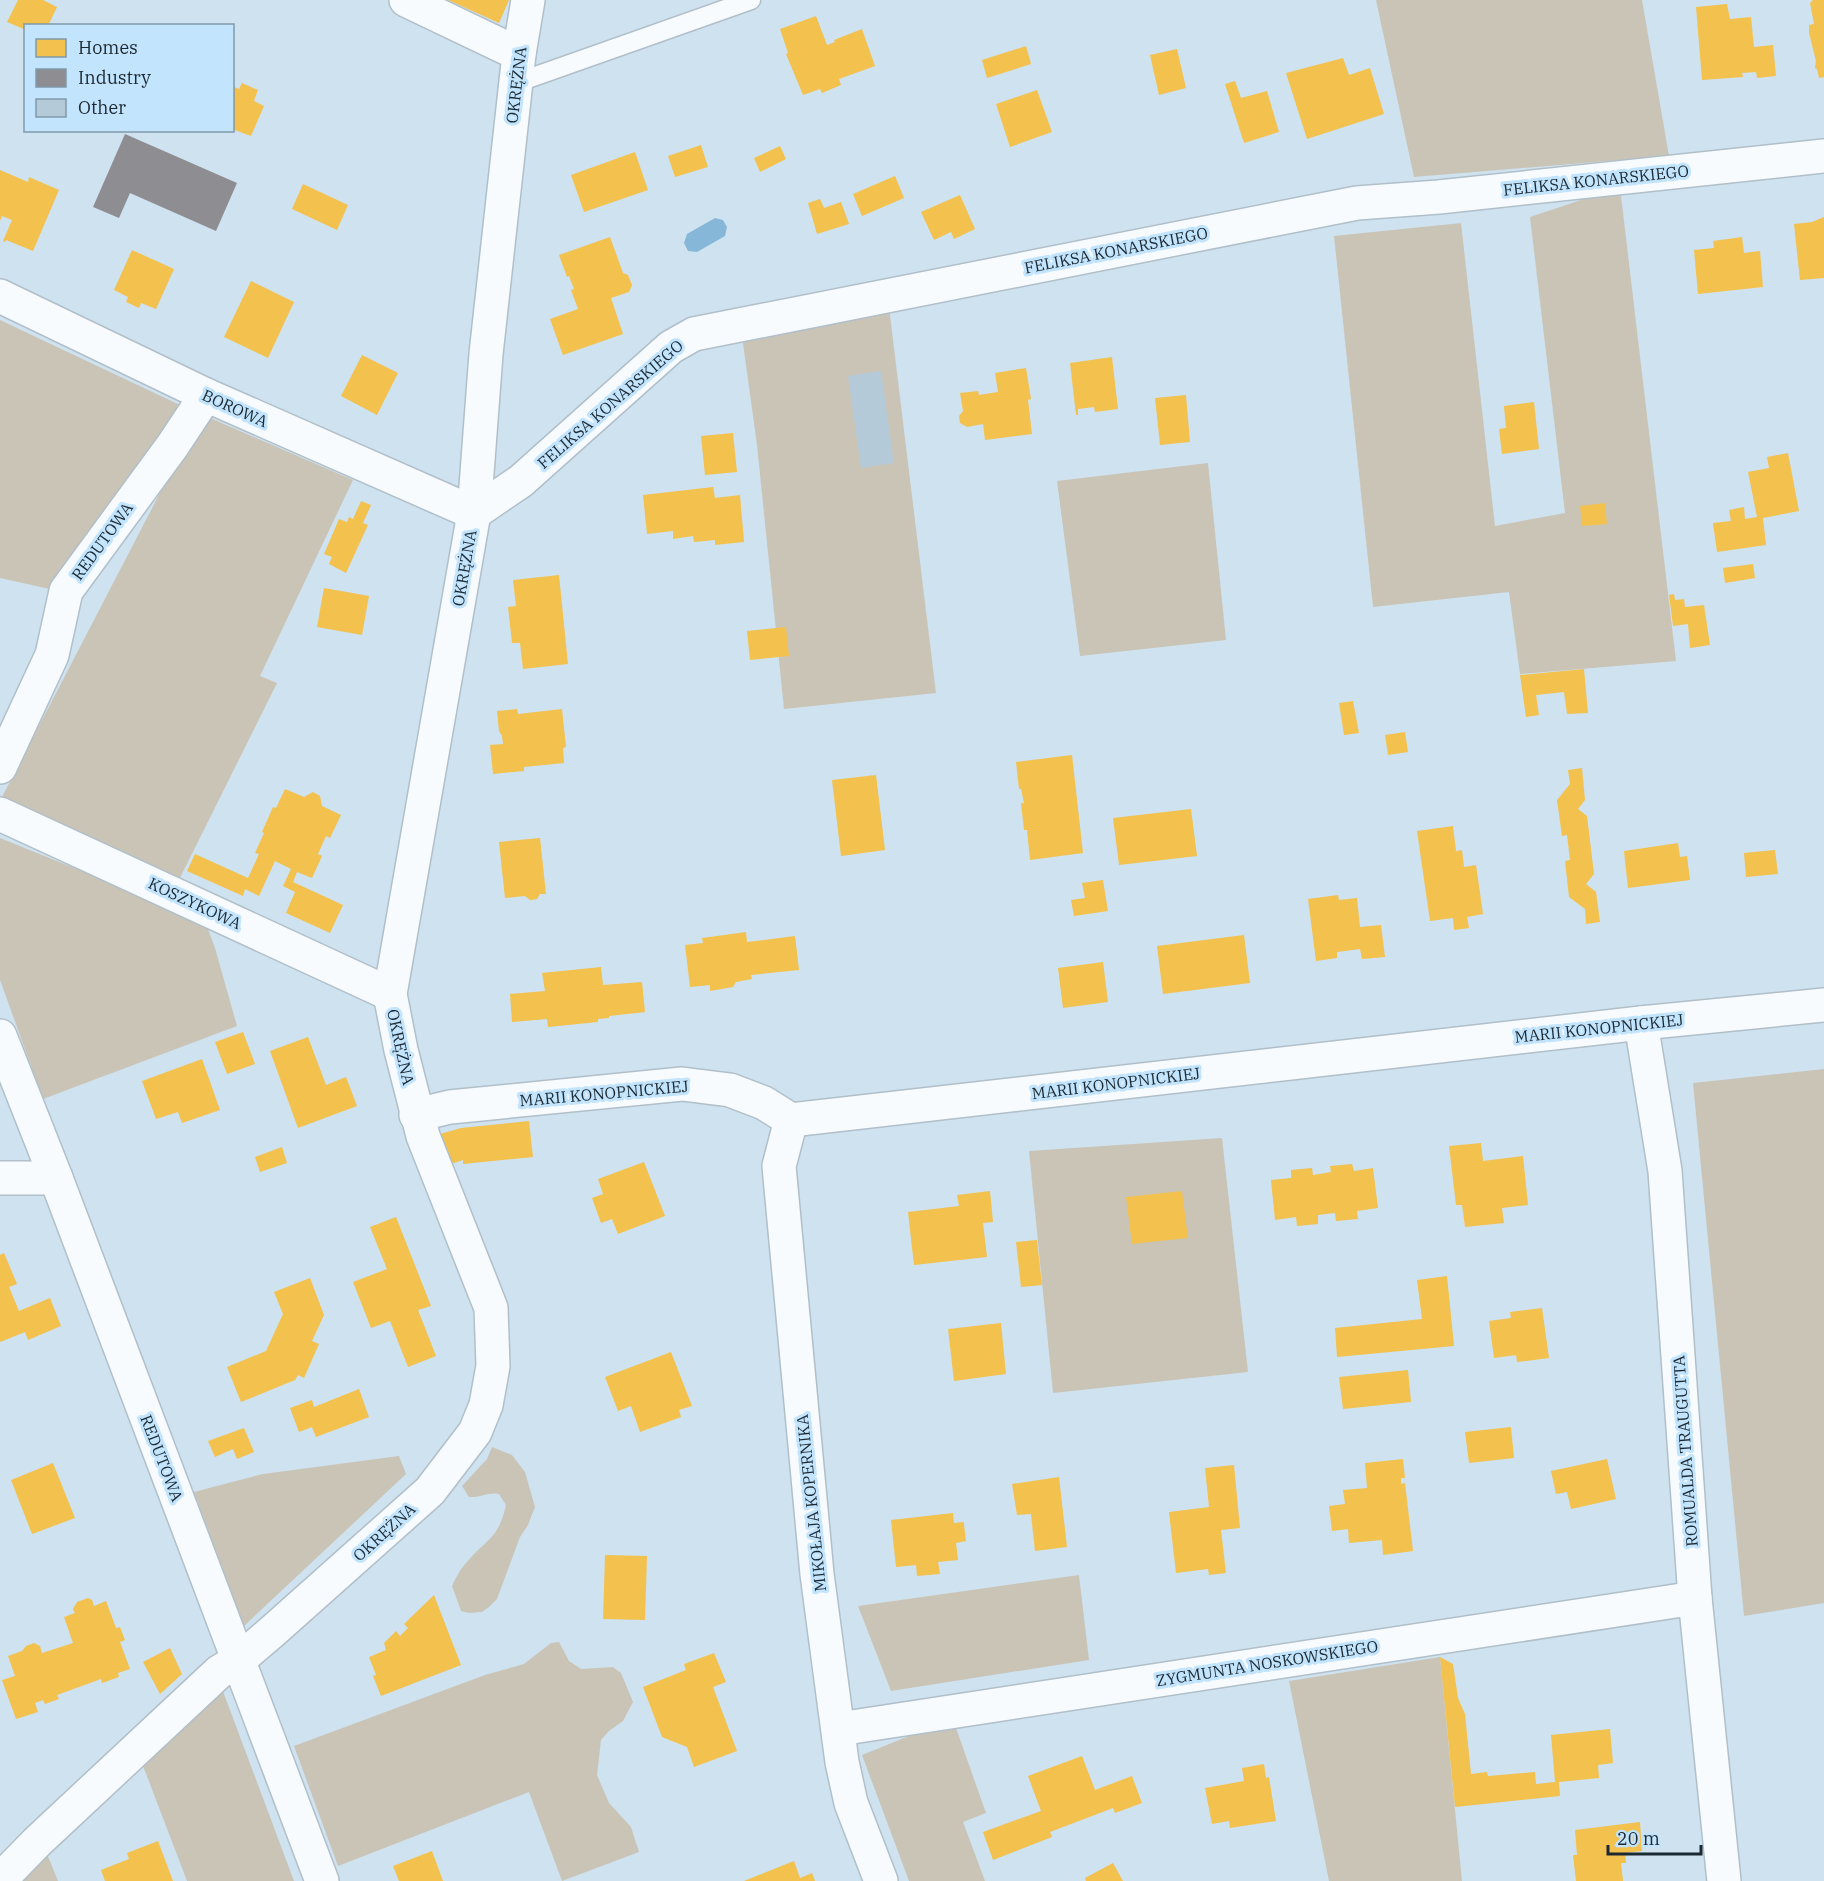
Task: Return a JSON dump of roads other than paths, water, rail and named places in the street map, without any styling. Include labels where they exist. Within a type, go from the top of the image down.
[{"type":"street","points":[[406,0],[518,69]]},
{"type":"street","name":"OKRĘŻNA","points":[[0,1880],[37,1842],[219,1672],[239,1660],[430,1491],[475,1432],[486,1405],[494,1366],[491,1308],[416,1116],[390,994],[474,513],[486,354],[518,69],[528,0]]},
{"type":"street","name":"FELIKSA KONARSKIEGO","points":[[474,513],[520,481],[671,347],[694,334],[1357,203],[1439,197],[1824,156]]},
{"type":"street","name":"BOROWA","points":[[0,296],[206,395],[474,513]]},
{"type":"street","name":"REDUTOWA","points":[[0,767],[52,655],[66,591],[173,445],[206,395]]},
{"type":"street","name":"KOSZYKOWA","points":[[0,814],[390,994]]},
{"type":"street","name":"MARII KONOPNICKIEJ","points":[[416,1116],[450,1107],[682,1084],[730,1090],[764,1103],[791,1120],[1641,1023],[1824,1005]]},
{"type":"street","name":"ROMUALDA TRAUGUTTA","points":[[1641,1023],[1665,1171],[1695,1598],[1724,1881]]},
{"type":"street","name":"REDUTOWA","points":[[0,1036],[322,1881]]},
{"type":"street","name":"MIKOŁAJA KOPERNIKA","points":[[791,1120],[778,1166],[818,1574],[842,1762],[851,1803],[881,1881]]},
{"type":"street","points":[[0,1178],[56,1178]]},
{"type":"street","name":"ZYGMUNTA NOSKOWSKIEGO","points":[[839,1729],[1695,1598]]},
{"type":"lane","points":[[518,69],[751,0]]},
{"type":"water","points":[[715,218],[723,220],[727,227],[725,236],[697,252],[688,251],[684,243],[687,234]]}]
